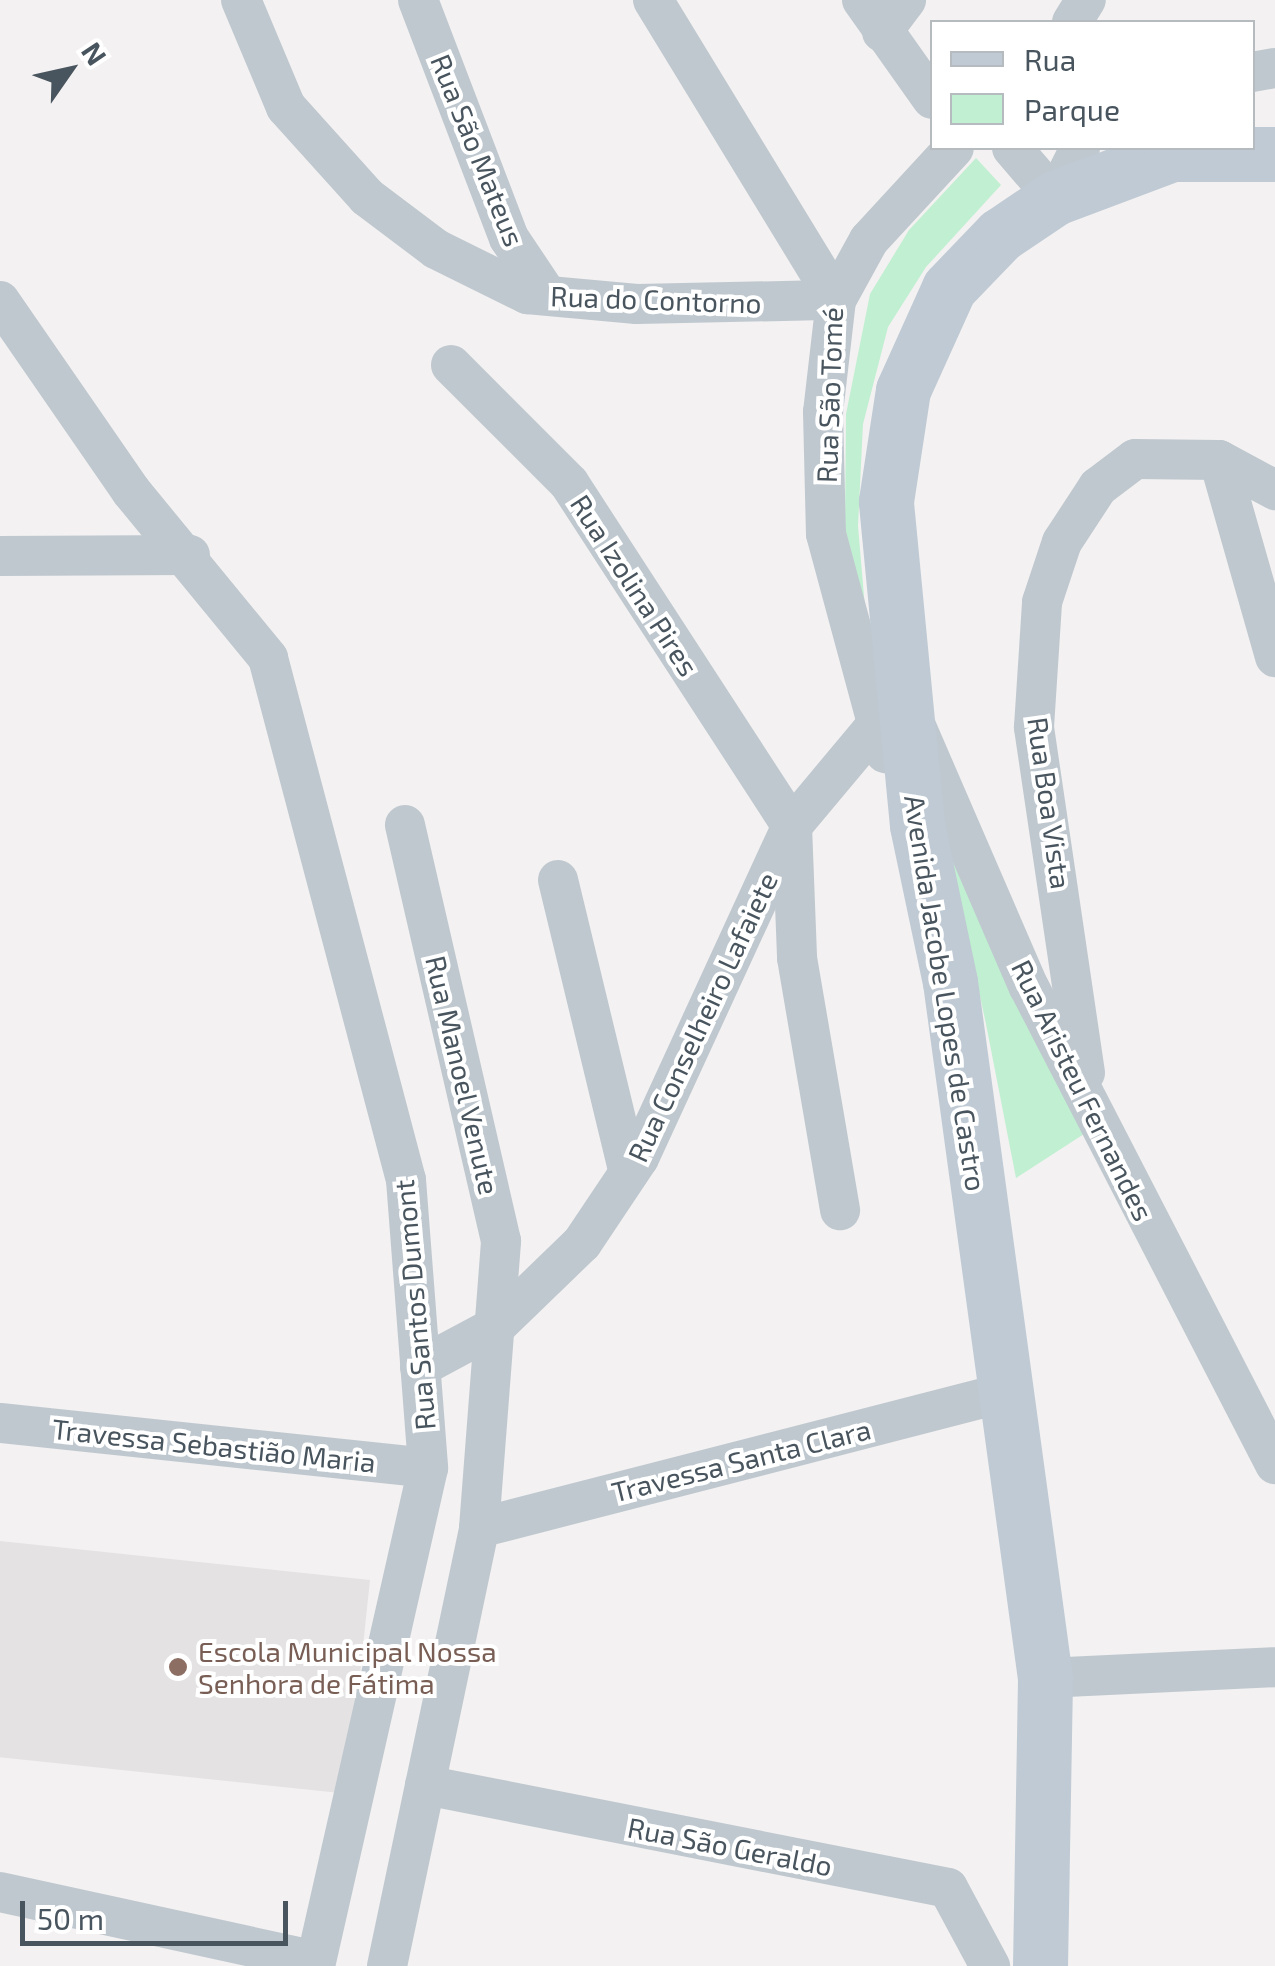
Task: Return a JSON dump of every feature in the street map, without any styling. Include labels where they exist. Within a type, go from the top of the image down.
[{"type":"street","name":"Rua do Contorno","points":[[241,0],[286,107],[366,197],[436,249],[547,296],[637,304],[836,300]]},
{"type":"street","name":"Rua São Mateus","points":[[418,0],[509,238],[547,296]]},
{"type":"street","name":"Rua São Tomé","points":[[653,0],[836,300],[823,412],[826,534],[891,718]]},
{"type":"street","points":[[906,0],[872,16],[930,97]]},
{"type":"street","points":[[836,300],[869,240],[952,150]]},
{"type":"street","points":[[1014,150],[1055,198],[1079,150]]},
{"type":"street","name":"Avenida Jacobe Lopes de Castro","points":[[1040,1966],[1045,1678],[1003,1394],[950,982],[891,718],[886,501],[904,390],[949,288],[1000,235],[1055,198],[1172,154],[1275,154]]},
{"type":"street","name":"Rua Santos Dumont","points":[[0,300],[132,491],[190,554],[268,658],[406,1180],[428,1468],[316,1964]]},
{"type":"street","name":"Rua Izolina Pires","points":[[451,365],[569,483],[792,826]]},
{"type":"street","name":"Rua Boa Vista","points":[[1086,1087],[1078,981],[1034,727],[1042,602],[1062,542],[1098,488],[1135,459],[1219,460],[1275,490]]},
{"type":"street","points":[[1219,460],[1275,656]]},
{"type":"street","points":[[0,556],[190,554]]},
{"type":"street","name":"Rua Conselheiro Lafaiete","points":[[420,1367],[495,1327],[582,1244],[629,1173],[792,826],[891,718]]},
{"type":"street","name":"Rua Aristeu Fernandes","points":[[891,718],[1029,987],[1086,1087],[1275,1464]]},
{"type":"street","name":"Rua Manoel Venute","points":[[405,825],[500,1240],[495,1327]]},
{"type":"street","points":[[792,826],[798,958],[840,1210]]},
{"type":"street","points":[[558,880],[629,1173]]},
{"type":"street","points":[[387,1966],[479,1528],[495,1327]]},
{"type":"street","name":"Travessa Santa Clara","points":[[479,1528],[1003,1394]]},
{"type":"street","name":"Travessa Sebastião Maria","points":[[0,1423],[428,1468]]},
{"type":"street","points":[[1045,1678],[1275,1667]]},
{"type":"street","name":"Rua São Geraldo","points":[[425,1785],[948,1888],[990,1966]]},
{"type":"street","points":[[0,1892],[316,1964]]},
{"type":"shaded area","name":"Escola Municipal Nossa Senhora de Fátima","points":[[0,1541],[370,1580],[347,1794],[0,1757]]},
{"type":"green space","points":[[976,158],[1001,185],[926,267],[888,327],[863,424],[858,526],[868,643],[845,528],[846,414],[870,294],[909,230]]},
{"type":"green space","points":[[942,820],[1084,1134],[1016,1178],[986,1024]]},
{"type":"place","name":"Escola Municipal Nossa Senhora de Fátima","points":[[178,1667]]}]
